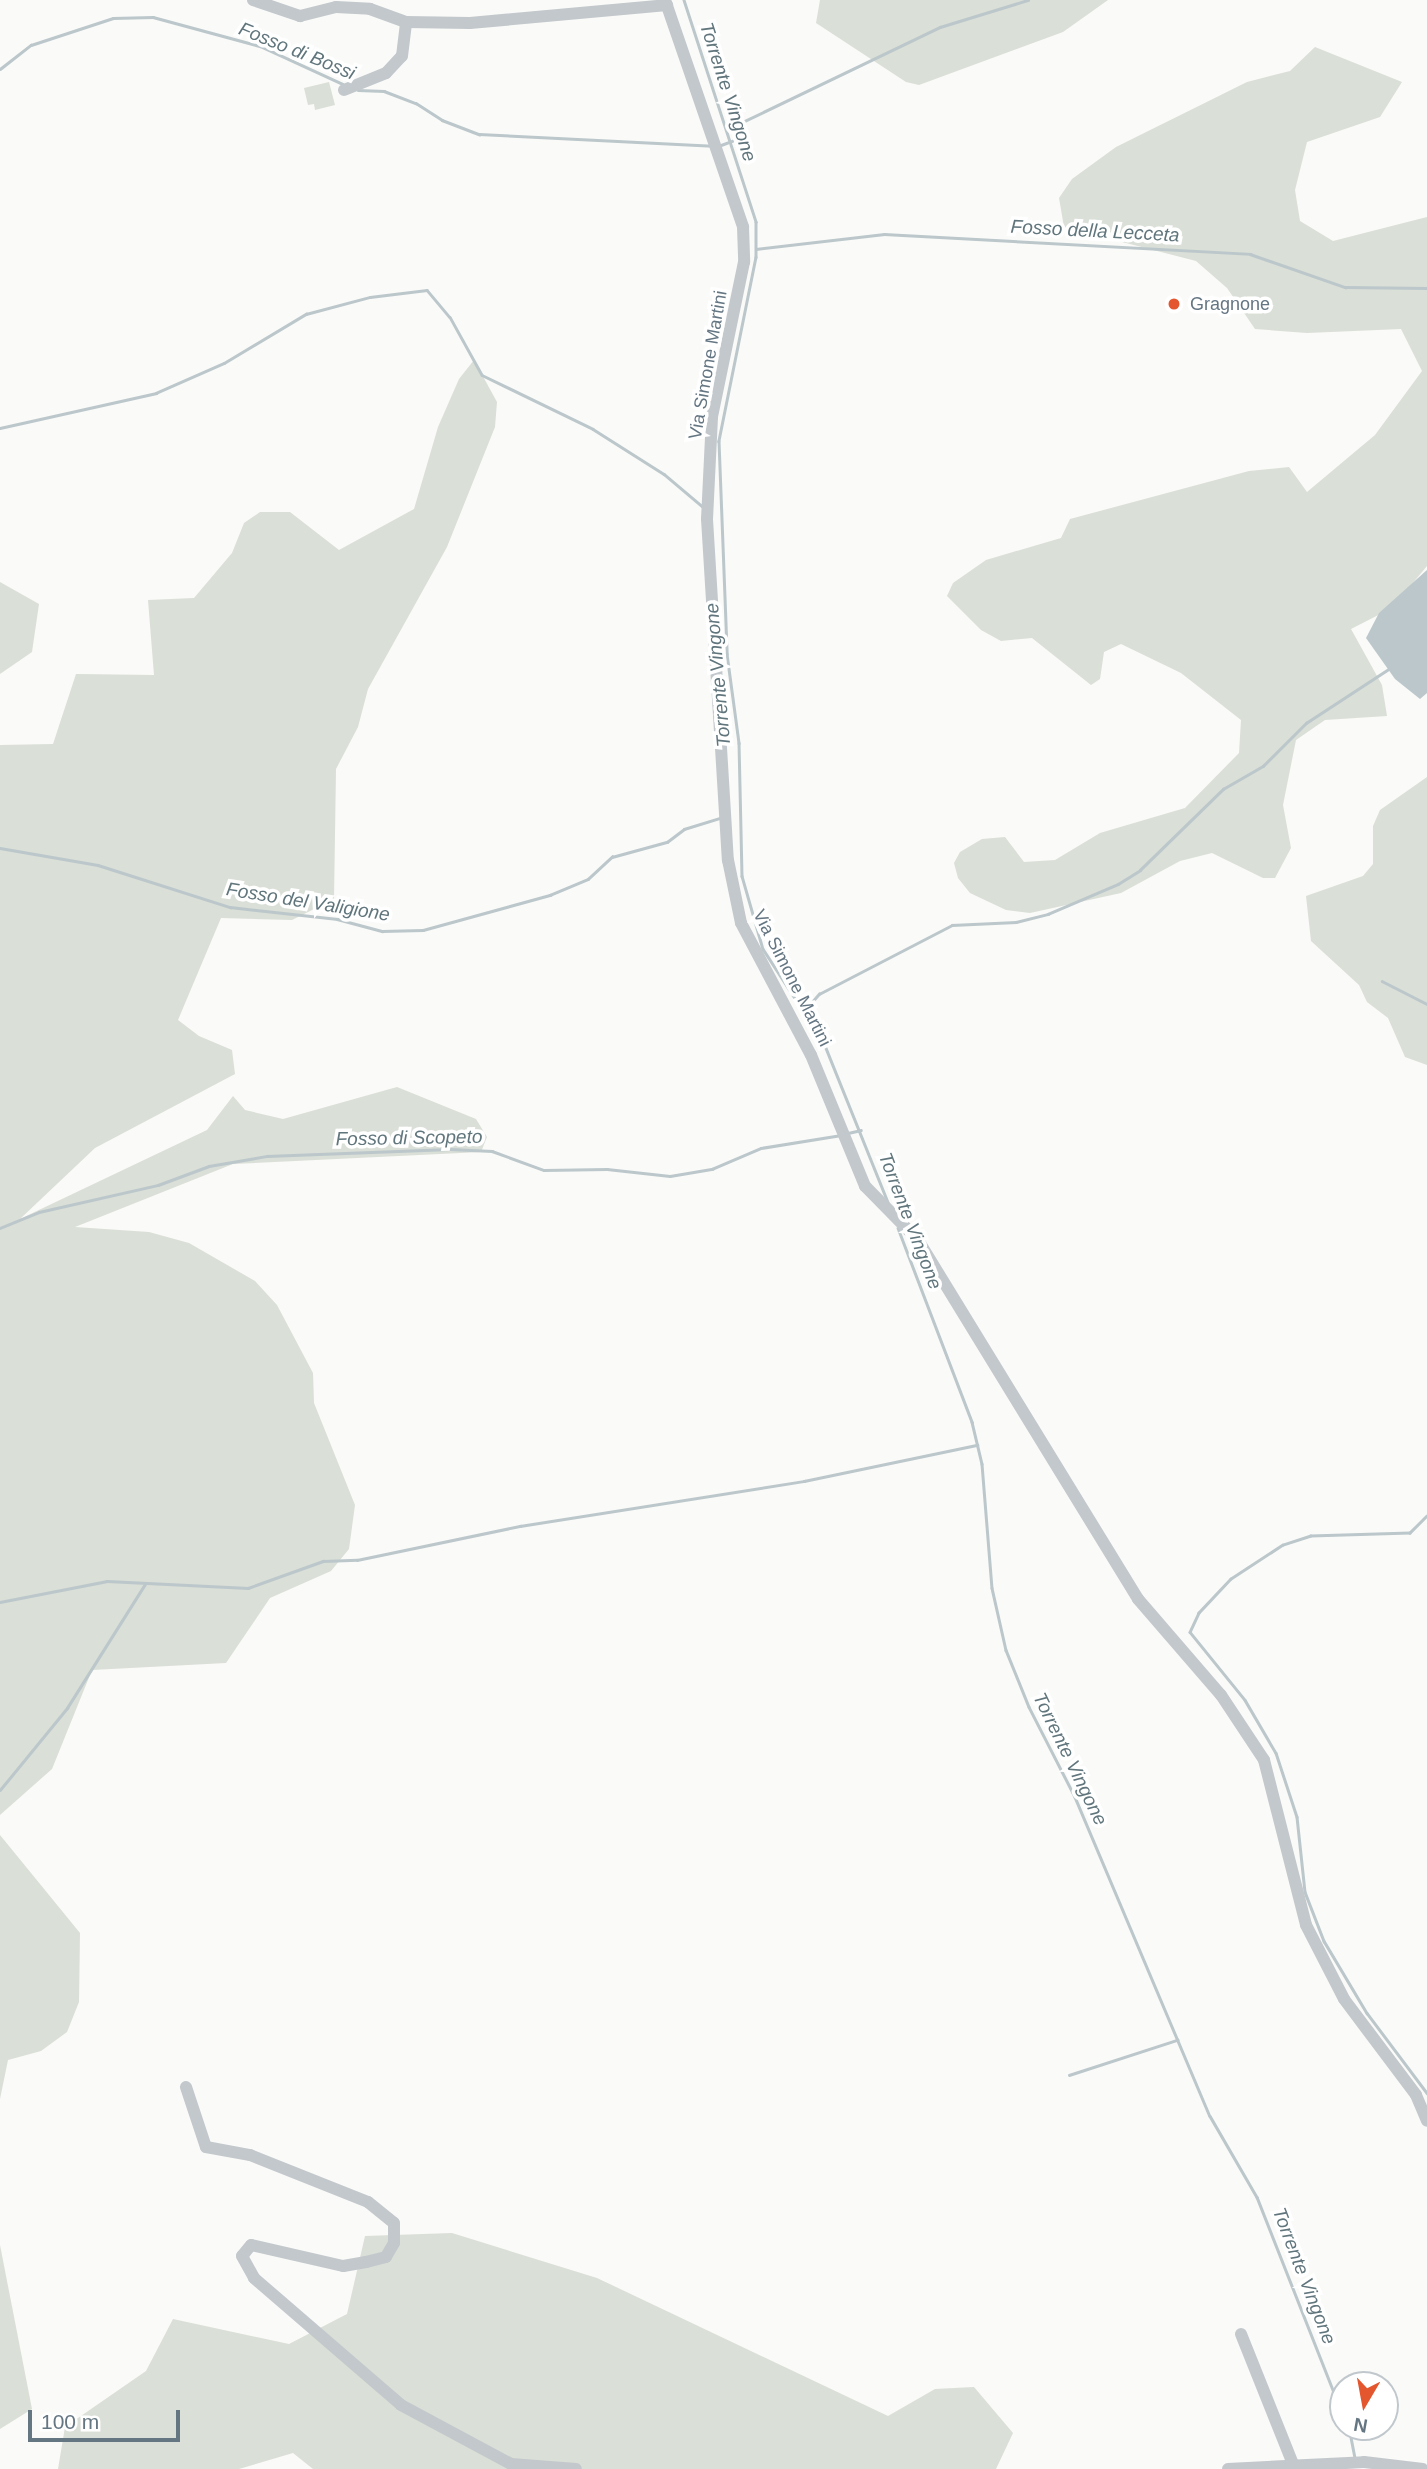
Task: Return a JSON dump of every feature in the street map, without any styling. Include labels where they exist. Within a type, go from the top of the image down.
[{"type":"street","points":[[253,0],[300,16],[336,7],[370,9],[406,22],[470,23],[666,2]]},
{"type":"street","name":"Via Simone Martini","points":[[666,2],[740,211],[744,262],[712,417],[707,510],[728,860],[741,923],[811,1055],[865,1186],[918,1240],[1138,1599],[1222,1695],[1264,1760],[1306,1925],[1344,1999],[1416,2095],[1427,2121]]},
{"type":"street","points":[[349,87],[387,73],[402,55],[406,22]]},
{"type":"street","points":[[186,2087],[206,2147],[250,2155],[368,2202],[394,2223],[394,2244],[386,2257],[342,2266],[251,2245],[242,2256],[254,2278],[401,2405],[511,2464],[576,2469]]},
{"type":"street","points":[[1241,2334],[1293,2464]]},
{"type":"street","points":[[1228,2469],[1364,2462],[1423,2469]]},
{"type":"shaded area","points":[[820,0],[1108,0],[1063,32],[919,85],[906,82],[816,23]]},
{"type":"shaded area","points":[[1315,47],[1402,82],[1380,117],[1307,142],[1295,190],[1300,221],[1333,241],[1427,217],[1427,566],[1392,608],[1351,629],[1382,685],[1387,716],[1325,720],[1296,740],[1283,805],[1291,848],[1275,878],[1263,878],[1212,853],[1180,861],[1121,893],[1030,913],[1006,910],[970,893],[958,878],[954,863],[960,852],[982,839],[1005,837],[1024,862],[1055,860],[1100,833],[1185,808],[1239,753],[1241,720],[1181,673],[1121,644],[1104,652],[1100,679],[1091,685],[1032,638],[1001,641],[981,630],[947,596],[953,583],[986,560],[1061,538],[1070,519],[1249,471],[1289,467],[1307,492],[1375,435],[1422,371],[1401,329],[1307,333],[1255,329],[1227,288],[1196,261],[1064,227],[1059,198],[1072,179],[1116,147],[1247,82],[1290,71]]},
{"type":"shaded area","points":[[329,82],[335,105],[315,110],[314,104],[308,105],[304,88]]},
{"type":"shaded area","points":[[474,360],[497,402],[495,427],[447,547],[368,689],[358,727],[336,769],[334,899],[292,920],[221,918],[178,1020],[199,1036],[232,1050],[235,1074],[95,1148],[20,1219],[207,1130],[233,1096],[245,1110],[283,1119],[397,1087],[476,1119],[487,1137],[481,1152],[233,1164],[75,1227],[149,1232],[189,1243],[255,1281],[277,1305],[313,1373],[314,1403],[355,1505],[349,1549],[331,1571],[270,1598],[226,1663],[92,1670],[52,1769],[0,1815],[0,745],[53,744],[76,674],[154,675],[148,600],[194,598],[232,553],[244,523],[260,512],[290,512],[339,550],[414,509],[438,427],[459,379]]},
{"type":"shaded area","points":[[1427,570],[1427,693],[1420,699],[1395,679],[1366,638],[1379,613]]},
{"type":"shaded area","points":[[0,582],[39,604],[32,652],[0,674]]},
{"type":"shaded area","points":[[1427,777],[1427,1065],[1405,1057],[1388,1018],[1367,1002],[1359,985],[1311,941],[1306,896],[1363,876],[1373,864],[1373,826],[1380,810]]},
{"type":"shaded area","points":[[0,1835],[80,1933],[79,2002],[67,2032],[41,2051],[8,2060],[0,2099]]},
{"type":"shaded area","points":[[452,2233],[597,2278],[888,2416],[935,2389],[974,2387],[1013,2433],[996,2469],[313,2469],[293,2453],[239,2469],[58,2469],[65,2427],[146,2371],[173,2319],[289,2344],[347,2314],[365,2236]]},
{"type":"shaded area","points":[[0,2245],[32,2409],[0,2429]]},
{"type":"waterway","name":"Torrente Vingone","points":[[684,0],[756,222],[756,257],[719,441],[727,654],[739,743],[742,876],[763,949],[824,1043],[888,1202]]},
{"type":"waterway","points":[[728,129],[940,27],[1028,0]]},
{"type":"waterway","name":"Fosso di Bossi","points":[[0,69],[31,45],[113,18],[153,17],[260,46],[343,84]]},
{"type":"waterway","name":"Fosso di Bossi","points":[[358,90],[384,91],[416,103],[442,120],[479,134],[712,146]]},
{"type":"waterway","name":"Fosso di Bossi","points":[[721,145],[732,141]]},
{"type":"waterway","name":"Fosso della Lecceta","points":[[756,249],[884,234],[1250,254],[1345,287],[1427,288]]},
{"type":"waterway","points":[[0,428],[156,393],[224,363],[306,314],[370,297],[427,290],[450,317],[482,375],[593,429],[664,474],[703,507]]},
{"type":"waterway","points":[[804,1011],[819,994],[952,925],[1016,922],[1048,914],[1118,884],[1140,870],[1223,789],[1263,766],[1306,723],[1390,668]]},
{"type":"waterway","name":"Fosso del Valigione","points":[[0,848],[98,865],[230,907],[337,919],[382,931],[423,930],[550,895],[588,879],[612,857],[667,842],[684,829],[721,818]]},
{"type":"waterway","points":[[1382,981],[1427,1004]]},
{"type":"waterway","name":"Fosso di Scopeto","points":[[848,1133],[861,1130]]},
{"type":"waterway","name":"Fosso di Scopeto","points":[[0,1228],[39,1212],[158,1185],[209,1166],[267,1156],[450,1149],[492,1151],[544,1170],[607,1169],[670,1176],[712,1169],[761,1148],[841,1135]]},
{"type":"waterway","name":"Torrente Vingone","points":[[898,1228],[972,1422],[982,1464],[992,1588],[1006,1650],[1029,1707],[1075,1797],[1210,2116],[1257,2197],[1329,2380]]},
{"type":"waterway","points":[[0,1602],[107,1581],[248,1588],[323,1561],[357,1560],[520,1526],[804,1481],[977,1445]]},
{"type":"waterway","points":[[1427,1516],[1410,1533],[1311,1536],[1283,1545],[1231,1579],[1199,1613],[1190,1632],[1245,1700],[1276,1753],[1297,1817],[1305,1892],[1324,1941],[1367,2013],[1427,2093]]},
{"type":"waterway","points":[[0,1790],[67,1708],[145,1584]]},
{"type":"waterway","points":[[1069,2075],[1177,2040]]},
{"type":"waterway","name":"Torrente Vingone","points":[[1352,2441],[1355,2457]]},
{"type":"place","name":"Gragnone","points":[[1174,304]]}]
